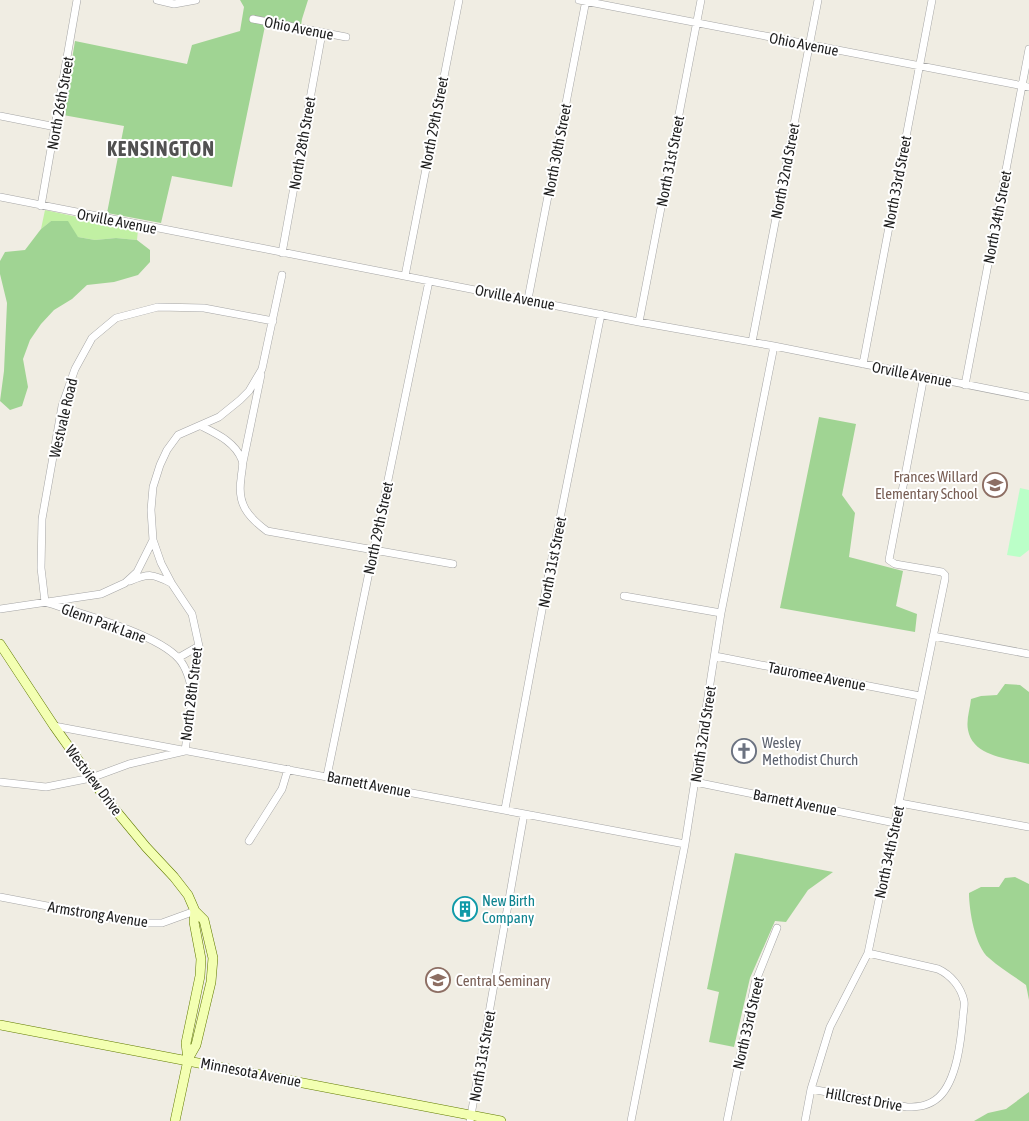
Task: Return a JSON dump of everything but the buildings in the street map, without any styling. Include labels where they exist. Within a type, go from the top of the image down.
[{"type":"main road","name":"Westview Drive","points":[[0,644],[91,778],[146,847],[188,895],[195,911],[194,922],[201,958],[200,976],[186,1044],[188,1060]]},
{"type":"main road","name":"Minnesota Avenue","points":[[0,1025],[188,1060],[471,1118],[501,1121]]},
{"type":"main road","points":[[175,1121],[188,1060]]},
{"type":"street","name":"North 26th Street","points":[[41,206],[77,0]]},
{"type":"street","points":[[157,0],[174,4],[196,0]]},
{"type":"street","name":"North 29th Street","points":[[405,276],[458,0]]},
{"type":"street","name":"Ohio Avenue","points":[[584,0],[1026,87]]},
{"type":"street","name":"North 30th Street","points":[[528,299],[584,0]]},
{"type":"street","name":"North 31st Street","points":[[639,322],[701,0]]},
{"type":"street","name":"North 32nd Street","points":[[752,342],[818,0]]},
{"type":"street","name":"North 33rd Street","points":[[863,364],[932,0]]},
{"type":"street","name":"Ohio Avenue","points":[[253,19],[346,37]]},
{"type":"street","name":"North 28th Street","points":[[282,252],[322,33]]},
{"type":"street","name":"North 34th Street","points":[[965,385],[1026,87],[1029,49]]},
{"type":"street","points":[[0,116],[56,127]]},
{"type":"street","name":"Orville Avenue","points":[[0,197],[1029,397]]},
{"type":"street","points":[[282,275],[239,488],[246,512],[267,531],[453,564]]},
{"type":"street","name":"North 29th Street","points":[[327,776],[429,281]]},
{"type":"street","name":"Westvale Road","points":[[45,602],[41,568],[44,509],[62,406],[75,368],[92,338],[116,318],[158,307],[204,308],[273,321]]},
{"type":"street","name":"North 31st Street","points":[[505,809],[547,584],[601,314]]},
{"type":"street","name":"North 32nd Street","points":[[631,1121],[695,782],[721,613],[774,346]]},
{"type":"street","name":"North 28th Street","points":[[185,751],[199,646],[192,614],[161,564],[154,540],[151,510],[153,487],[167,450],[178,435],[219,417],[250,391],[262,369]]},
{"type":"street","name":"North 34th Street","points":[[805,1121],[811,1089],[830,1027],[868,953],[945,579],[944,574],[895,564],[890,560],[924,376]]},
{"type":"street","points":[[201,426],[226,439],[243,462]]},
{"type":"street","points":[[125,583],[137,572],[154,540]]},
{"type":"street","points":[[0,609],[101,594],[144,575],[156,576],[172,584]]},
{"type":"street","points":[[624,596],[721,613]]},
{"type":"street","name":"Glenn Park Lane","points":[[45,602],[127,629],[161,644],[178,658],[187,672],[193,694]]},
{"type":"street","points":[[933,636],[1029,654]]},
{"type":"street","points":[[178,658],[199,646]]},
{"type":"street","name":"Tauromee Avenue","points":[[715,656],[920,696]]},
{"type":"street","name":"Barnett Avenue","points":[[54,726],[684,844]]},
{"type":"street","points":[[0,782],[46,788],[91,778],[129,764],[185,751]]},
{"type":"street","points":[[249,841],[282,789],[288,769]]},
{"type":"street","name":"Barnett Avenue","points":[[695,782],[895,823]]},
{"type":"street","points":[[900,803],[1029,827]]},
{"type":"street","name":"North 31st Street","points":[[471,1118],[524,814]]},
{"type":"street","name":"Armstrong Avenue","points":[[0,897],[136,923],[162,923],[195,911]]},
{"type":"street","name":"North 33rd Street","points":[[728,1121],[755,983],[777,928]]},
{"type":"street","name":"Hillcrest Drive","points":[[811,1089],[907,1107],[917,1107],[928,1105],[940,1096],[954,1072],[962,1031],[964,1001],[956,983],[947,974],[938,969],[868,953]]},
{"type":"green space","points":[[240,0],[308,0],[300,32],[265,26],[232,187],[172,176],[161,223],[107,213],[124,126],[63,115],[75,41],[187,64],[192,45],[240,31],[244,7]]},
{"type":"green space","points":[[45,210],[138,230],[137,240],[116,238],[95,240],[78,237],[51,221],[41,229]]},
{"type":"green space","points":[[51,221],[68,221],[78,237],[95,240],[116,238],[137,240],[150,250],[150,262],[138,275],[114,282],[87,285],[72,299],[54,310],[30,340],[23,359],[28,387],[22,406],[10,410],[0,401],[4,371],[7,303],[0,274],[0,261],[5,252],[25,250],[41,229]]},
{"type":"green space","points":[[819,417],[856,424],[842,495],[855,513],[849,557],[903,571],[896,606],[917,614],[915,632],[780,608]]},
{"type":"green space","points":[[1020,488],[1029,490],[1029,550],[1020,557],[1007,555]]},
{"type":"green space","points":[[1005,684],[1020,685],[1029,692],[1029,764],[1002,758],[984,751],[971,739],[968,730],[971,699],[997,695]]},
{"type":"green space","points":[[735,853],[833,872],[808,890],[786,922],[775,921],[750,978],[734,1047],[709,1042],[719,992],[707,989]]},
{"type":"green space","points":[[1015,877],[1029,884],[1029,1000],[1026,985],[984,953],[974,928],[970,909],[969,893],[981,887],[999,887],[1005,878]]},
{"type":"green space","points":[[1029,1092],[1029,1121],[974,1121],[988,1113],[1006,1109]]},
{"type":"place","name":"Frances Willard Elementary School","points":[[995,485]]},
{"type":"place","name":"Wesley Methodist Church","points":[[744,751]]},
{"type":"place","name":"New Birth Company","points":[[465,909]]},
{"type":"place","name":"Central Seminary","points":[[438,980]]},
{"type":"district","name":"KENSINGTON","points":[[161,148]]}]
